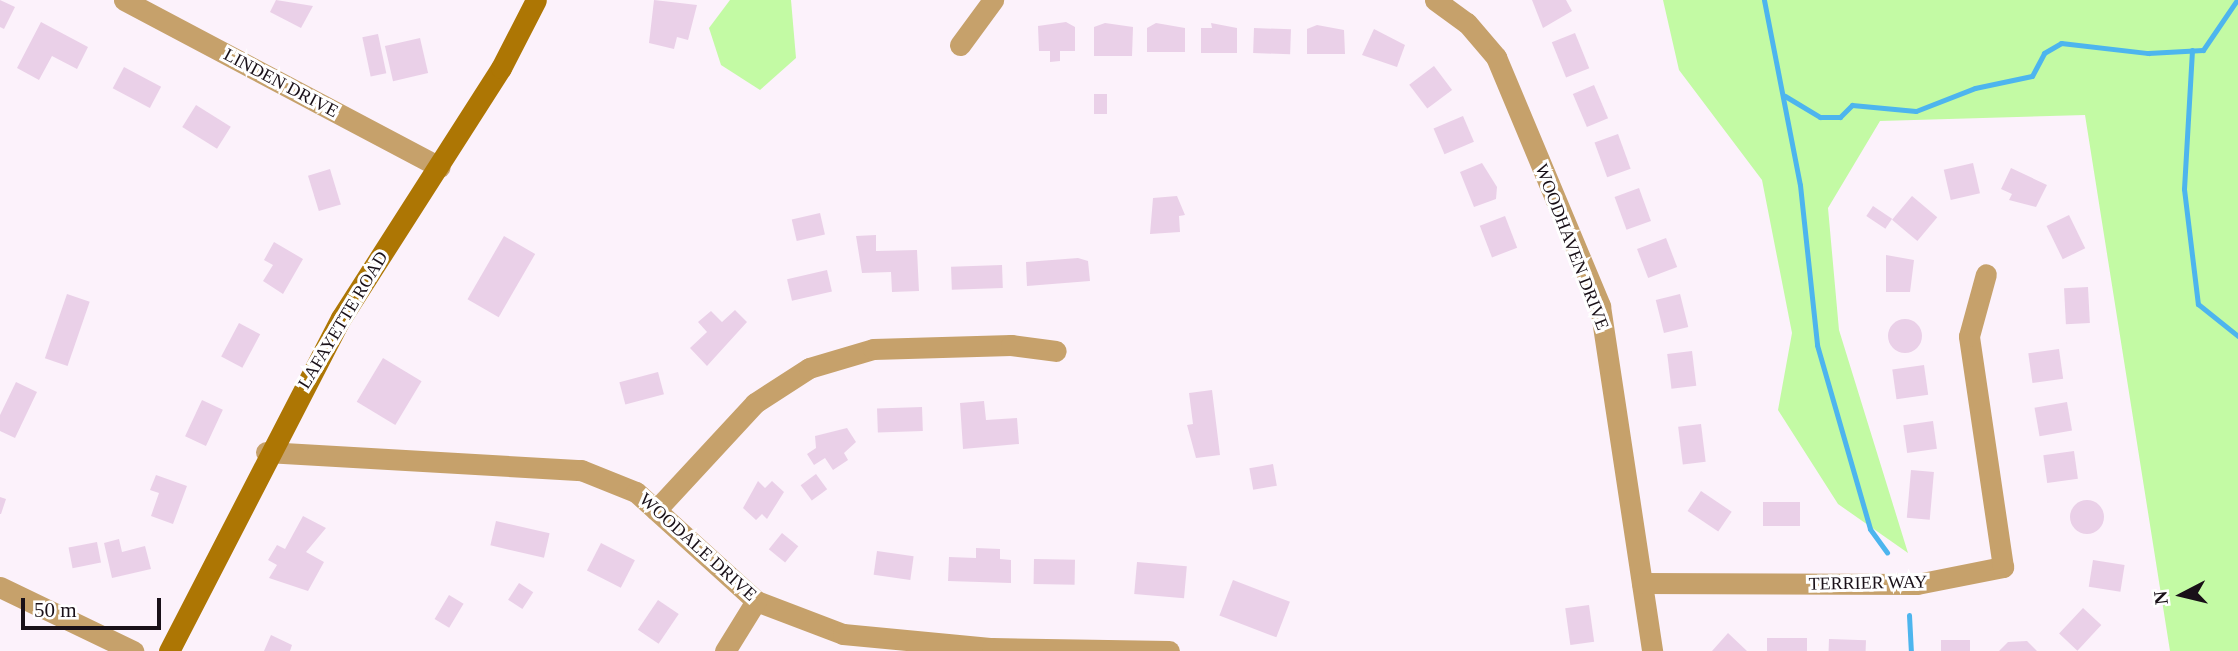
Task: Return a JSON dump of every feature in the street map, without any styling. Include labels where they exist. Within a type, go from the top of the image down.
[{"type":"main road","name":"LAFAYETTE ROAD","points":[[169,651],[267,452],[341,318],[439,167],[536,0]]},
{"type":"street","name":"LINDEN DRIVE","points":[[124,0],[439,167]]},
{"type":"street","points":[[960,46],[993,0]]},
{"type":"street","name":"WOODHAVEN DRIVE","points":[[1436,0],[1467,23],[1496,57],[1600,306],[1652,651]]},
{"type":"street","name":"TERRIER WAY","points":[[1642,583],[1917,584],[2003,567],[1969,337],[1986,274]]},
{"type":"street","points":[[656,510],[755,403],[809,368],[873,349],[1011,345],[1056,351]]},
{"type":"street","name":"WOODALE DRIVE","points":[[267,452],[581,471],[636,492],[755,600],[811,626],[873,639],[1169,651]]},
{"type":"street","points":[[0,587],[133,651]]},
{"type":"street","points":[[725,651],[755,600]]},
{"type":"green space","points":[[730,0],[791,0],[796,58],[760,90],[721,65],[709,28]]},
{"type":"green space","points":[[1663,0],[2238,0],[2238,651],[2170,651],[2085,115],[1880,121],[1828,208],[1839,330],[1908,553],[1838,504],[1778,410],[1792,333],[1762,180],[1679,70]]},
{"type":"building","points":[[0,0],[15,7],[4,29],[0,27]]},
{"type":"building","points":[[276,0],[313,6],[301,28],[270,12]]},
{"type":"building","points":[[654,0],[697,5],[688,40],[677,37],[674,49],[649,43]]},
{"type":"building","points":[[1532,0],[1566,0],[1572,11],[1543,28]]},
{"type":"building","points":[[41,22],[88,47],[77,69],[52,56],[39,80],[17,68]]},
{"type":"building","points":[[1066,22],[1075,27],[1075,51],[1060,51],[1060,61],[1050,62],[1050,51],[1039,51],[1038,26]]},
{"type":"building","points":[[1105,23],[1133,27],[1132,56],[1094,56],[1094,27]]},
{"type":"building","points":[[1156,23],[1185,28],[1185,52],[1147,52],[1147,28]]},
{"type":"building","points":[[1211,23],[1237,28],[1237,53],[1201,53],[1201,28],[1212,28]]},
{"type":"building","points":[[1317,25],[1344,30],[1345,54],[1307,54],[1307,29]]},
{"type":"building","points":[[1254,28],[1291,29],[1290,54],[1253,53]]},
{"type":"building","points":[[1374,29],[1405,45],[1397,67],[1362,55]]},
{"type":"building","points":[[1575,33],[1589,68],[1566,78],[1552,42]]},
{"type":"building","points":[[378,34],[386,73],[371,76],[362,37]]},
{"type":"building","points":[[420,38],[428,73],[393,81],[385,46]]},
{"type":"building","points":[[1434,66],[1452,90],[1427,109],[1409,85]]},
{"type":"building","points":[[124,67],[161,87],[150,108],[113,88]]},
{"type":"building","points":[[1594,85],[1608,118],[1587,127],[1573,94]]},
{"type":"building","points":[[1094,94],[1107,94],[1107,114],[1094,114]]},
{"type":"building","points":[[196,105],[231,127],[217,149],[182,127]]},
{"type":"building","points":[[1463,116],[1474,142],[1444,154],[1434,129]]},
{"type":"building","points":[[1618,134],[1631,169],[1607,177],[1595,143]]},
{"type":"building","points":[[1482,163],[1497,187],[1496,199],[1474,207],[1460,172]]},
{"type":"building","points":[[1973,163],[1980,193],[1951,200],[1944,170]]},
{"type":"building","points":[[2011,168],[2047,185],[2036,207],[2009,200],[2012,194],[2001,189]]},
{"type":"building","points":[[330,169],[341,204],[319,211],[308,176]]},
{"type":"building","points":[[1639,188],[1651,221],[1627,230],[1615,197]]},
{"type":"building","points":[[1177,196],[1185,215],[1179,216],[1180,232],[1150,234],[1153,198]]},
{"type":"building","points":[[1912,196],[1937,217],[1917,241],[1892,220]]},
{"type":"building","points":[[1873,206],[1892,219],[1885,229],[1866,216]]},
{"type":"building","points":[[820,213],[825,234],[797,241],[792,220]]},
{"type":"building","points":[[2069,215],[2085,248],[2063,259],[2047,226]]},
{"type":"building","points":[[1505,216],[1517,248],[1492,257],[1480,226]]},
{"type":"building","points":[[876,235],[876,251],[917,250],[919,291],[892,292],[891,272],[862,273],[856,236]]},
{"type":"building","points":[[504,236],[535,254],[499,317],[468,299]]},
{"type":"building","points":[[1666,238],[1677,267],[1648,278],[1637,249]]},
{"type":"building","points":[[274,242],[303,259],[283,294],[263,281],[273,265],[264,260]]},
{"type":"building","points":[[1886,255],[1914,260],[1910,292],[1886,292]]},
{"type":"building","points":[[1078,258],[1088,261],[1090,281],[1027,286],[1026,262]]},
{"type":"building","points":[[1002,265],[1003,288],[952,290],[951,267]]},
{"type":"building","points":[[827,270],[832,291],[792,301],[787,279]]},
{"type":"building","points":[[2088,287],[2090,323],[2066,324],[2064,288]]},
{"type":"building","points":[[67,294],[90,302],[68,366],[45,358]]},
{"type":"building","points":[[1680,294],[1688,327],[1664,333],[1656,300]]},
{"type":"building","points":[[735,310],[747,322],[707,366],[690,348],[707,332],[698,322],[711,311],[722,322]]},
{"type":"building","points":[[1905,319],[1917,324],[1922,336],[1917,348],[1905,353],[1893,348],[1888,336],[1893,324]]},
{"type":"building","points":[[239,323],[260,334],[242,368],[221,357]]},
{"type":"building","points":[[2059,349],[2063,379],[2032,383],[2028,353]]},
{"type":"building","points":[[1692,351],[1696,386],[1671,389],[1667,354]]},
{"type":"building","points":[[383,358],[422,381],[395,425],[357,402]]},
{"type":"building","points":[[1924,365],[1928,395],[1896,399],[1892,369]]},
{"type":"building","points":[[658,372],[664,394],[625,405],[619,382]]},
{"type":"building","points":[[16,382],[37,392],[15,438],[0,431],[0,415]]},
{"type":"building","points":[[1212,390],[1220,455],[1196,458],[1187,425],[1193,424],[1189,393]]},
{"type":"building","points":[[202,400],[223,410],[206,446],[185,436]]},
{"type":"building","points":[[984,401],[986,420],[1017,418],[1019,444],[963,449],[960,403]]},
{"type":"building","points":[[2067,402],[2072,431],[2040,436],[2035,408]]},
{"type":"building","points":[[922,407],[923,431],[878,433],[877,409]]},
{"type":"building","points":[[1933,421],[1937,449],[1907,453],[1903,425]]},
{"type":"building","points":[[1701,424],[1706,462],[1683,465],[1678,427]]},
{"type":"building","points":[[847,428],[856,442],[844,453],[848,460],[833,470],[825,458],[814,465],[807,454],[816,448],[815,436]]},
{"type":"building","points":[[2074,451],[2078,479],[2047,483],[2043,455]]},
{"type":"building","points":[[1273,464],[1277,486],[1253,490],[1249,468]]},
{"type":"building","points":[[1911,470],[1934,472],[1930,520],[1907,518]]},
{"type":"building","points":[[816,474],[827,489],[812,501],[801,485]]},
{"type":"building","points":[[156,475],[187,486],[173,524],[151,516],[159,493],[150,490]]},
{"type":"building","points":[[758,481],[765,488],[772,481],[784,492],[767,519],[762,514],[756,520],[743,508]]},
{"type":"building","points":[[1701,491],[1732,512],[1718,532],[1688,511]]},
{"type":"building","points":[[0,497],[6,499],[1,514],[0,514]]},
{"type":"building","points":[[2087,500],[2099,505],[2104,517],[2099,529],[2087,534],[2075,529],[2070,517],[2075,505]]},
{"type":"building","points":[[1763,502],[1800,502],[1800,526],[1763,526]]},
{"type":"building","points":[[303,516],[326,528],[306,552],[324,562],[308,591],[269,578],[277,565],[268,560],[277,545],[285,549]]},
{"type":"building","points":[[496,521],[550,533],[544,558],[490,545]]},
{"type":"building","points":[[782,533],[798,546],[785,563],[769,549]]},
{"type":"building","points":[[119,539],[122,552],[145,546],[151,569],[112,578],[104,543]]},
{"type":"building","points":[[97,542],[101,563],[73,568],[69,548]]},
{"type":"building","points":[[601,543],[635,560],[621,588],[587,571]]},
{"type":"building","points":[[976,548],[1000,549],[1000,559],[1011,560],[1011,583],[948,581],[949,557],[976,558]]},
{"type":"building","points":[[877,551],[914,556],[910,580],[874,575]]},
{"type":"building","points":[[1034,559],[1075,560],[1075,585],[1034,584]]},
{"type":"building","points":[[2093,560],[2125,565],[2120,592],[2089,587]]},
{"type":"building","points":[[1137,562],[1187,566],[1184,598],[1134,594]]},
{"type":"building","points":[[1233,580],[1290,602],[1276,637],[1219,615]]},
{"type":"building","points":[[519,583],[533,592],[522,609],[508,600]]},
{"type":"building","points":[[449,595],[464,604],[449,628],[435,619]]},
{"type":"building","points":[[658,600],[679,614],[659,644],[638,630]]},
{"type":"building","points":[[1589,605],[1594,642],[1570,645],[1565,608]]},
{"type":"building","points":[[2083,608],[2101,625],[2077,651],[2059,634]]},
{"type":"building","points":[[1728,633],[1747,651],[1712,651]]},
{"type":"building","points":[[271,635],[292,645],[290,651],[264,651]]},
{"type":"building","points":[[1767,638],[1807,638],[1807,651],[1767,651]]},
{"type":"building","points":[[1829,639],[1866,640],[1866,651],[1829,651]]},
{"type":"building","points":[[1941,640],[1970,640],[1970,651],[1941,651]]},
{"type":"building","points":[[2027,641],[2037,651],[1999,651],[2008,642]]},
{"type":"waterway","points":[[1764,0],[1800,185],[1817,345],[1870,529],[1887,552]]},
{"type":"waterway","points":[[1785,96],[1820,117],[1840,117],[1852,105],[1916,111],[1975,88],[2032,76],[2044,53],[2061,43],[2148,53],[2203,50],[2237,0]]},
{"type":"waterway","points":[[2192,50],[2184,189],[2198,304],[2238,336]]},
{"type":"waterway","points":[[1909,615],[1911,651]]}]
